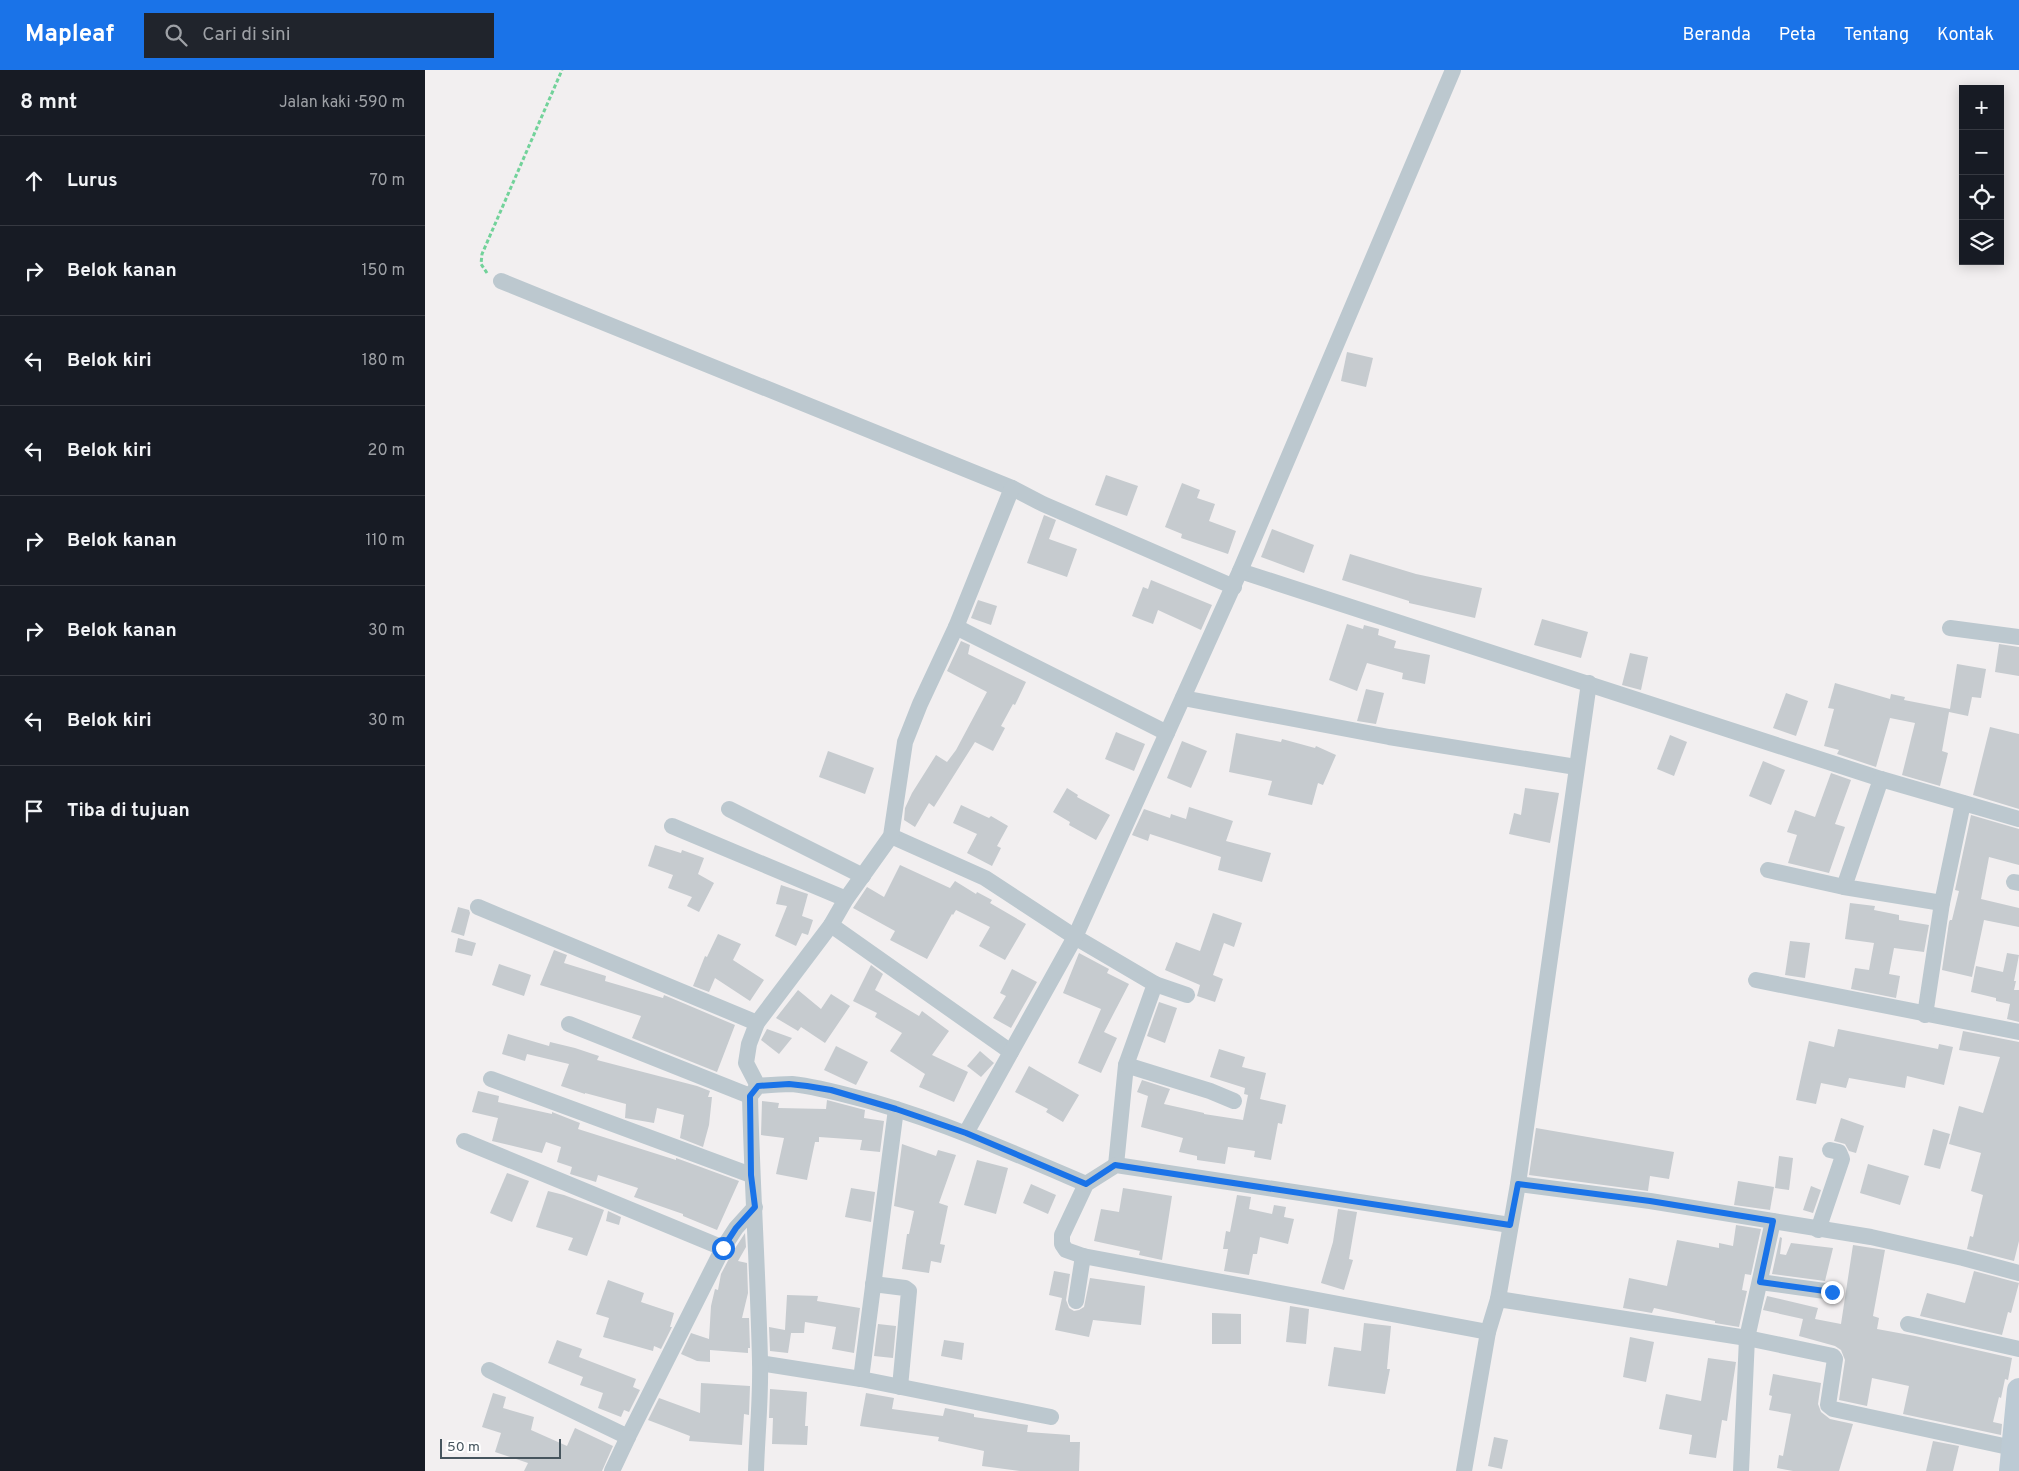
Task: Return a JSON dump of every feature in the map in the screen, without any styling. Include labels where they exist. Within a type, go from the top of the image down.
[{"type":"street","points":[[966,1133],[1075,937],[1241,571],[1453,70]]},
{"type":"street","points":[[501,281],[1011,488],[1043,504],[1234,587]]},
{"type":"street","points":[[756,1471],[760,1363],[755,1207],[751,1175],[754,1091],[746,1063],[749,1044],[757,1023],[831,925],[846,899],[891,836],[905,742],[955,627],[1011,488]]},
{"type":"street","points":[[1241,571],[1881,779],[2019,819]]},
{"type":"street","points":[[955,627],[1167,733]]},
{"type":"street","points":[[1950,628],[2019,637]]},
{"type":"street","points":[[1464,1471],[1488,1332],[1498,1300],[1518,1184],[1589,683]]},
{"type":"street","points":[[1183,698],[1389,737],[1576,767]]},
{"type":"street","points":[[1844,887],[1881,779]]},
{"type":"street","points":[[1925,1015],[1942,903],[1963,803]]},
{"type":"street","points":[[729,809],[863,876]]},
{"type":"street","points":[[672,826],[846,899]]},
{"type":"street","points":[[891,836],[985,878],[1075,937],[1155,984],[1187,995]]},
{"type":"street","points":[[1768,870],[1844,887],[1942,903]]},
{"type":"street","points":[[478,907],[757,1023]]},
{"type":"street","points":[[831,925],[1011,1052]]},
{"type":"street","points":[[1756,980],[1925,1015],[2019,1032]]},
{"type":"street","points":[[1115,1165],[1126,1065],[1155,984]]},
{"type":"street","points":[[569,1024],[754,1091],[789,1084],[807,1086],[831,1090],[896,1109],[966,1133],[1086,1184]]},
{"type":"street","points":[[1126,1065],[1210,1091],[1234,1101]]},
{"type":"street","points":[[491,1079],[751,1175]]},
{"type":"street","points":[[861,1379],[896,1109]]},
{"type":"street","points":[[464,1141],[723,1248]]},
{"type":"street","points":[[1818,1230],[1842,1159],[1839,1152],[1830,1150]]},
{"type":"street","points":[[1488,1332],[1083,1256],[1066,1250],[1062,1244],[1062,1235],[1086,1184],[1115,1165],[1510,1225]]},
{"type":"street","points":[[1518,1184],[1650,1201],[1871,1238],[1963,1258],[2019,1273]]},
{"type":"street","points":[[612,1471],[723,1248],[736,1228],[755,1207]]},
{"type":"street","points":[[1741,1471],[1747,1338],[1773,1221]]},
{"type":"street","points":[[1076,1301],[1083,1256]]},
{"type":"street","points":[[1760,1282],[1832,1292]]},
{"type":"street","points":[[873,1284],[905,1288],[909,1291],[900,1387]]},
{"type":"street","points":[[1498,1300],[1747,1338],[1833,1356],[1835,1359],[1828,1405],[1833,1409],[2014,1446],[2019,1390]]},
{"type":"street","points":[[1908,1324],[2019,1350]]},
{"type":"street","points":[[760,1363],[861,1379],[1051,1417]]},
{"type":"street","points":[[489,1370],[628,1437]]},
{"type":"path","points":[[501,281],[486,272],[481,264],[482,254],[562,70]]},
{"type":"building","points":[[1347,352],[1373,358],[1366,387],[1341,381]]},
{"type":"building","points":[[1106,475],[1138,486],[1127,516],[1095,505]]},
{"type":"building","points":[[1182,483],[1200,490],[1197,498],[1215,504],[1209,521],[1236,531],[1228,554],[1181,538],[1182,534],[1165,527]]},
{"type":"building","points":[[1044,515],[1056,520],[1049,539],[1077,549],[1067,577],[1027,563]]},
{"type":"building","points":[[1272,529],[1314,545],[1304,573],[1261,557]]},
{"type":"building","points":[[1350,554],[1416,574],[1482,588],[1475,618],[1409,603],[1409,601],[1342,580]]},
{"type":"building","points":[[1151,580],[1212,605],[1201,630],[1158,610],[1153,624],[1132,616],[1143,587],[1148,589]]},
{"type":"building","points":[[978,600],[997,606],[991,625],[971,618]]},
{"type":"building","points":[[1542,619],[1588,632],[1581,658],[1534,645]]},
{"type":"building","points":[[1347,624],[1363,629],[1364,625],[1379,629],[1378,635],[1396,641],[1394,648],[1430,655],[1425,684],[1402,679],[1403,673],[1367,663],[1357,691],[1329,680]]},
{"type":"building","points":[[961,641],[970,645],[968,654],[1026,682],[1015,705],[1013,704],[1001,726],[1005,728],[993,751],[975,742],[934,807],[929,803],[915,827],[904,820],[905,808],[912,793],[936,755],[947,762],[956,750],[987,692],[947,671]]},
{"type":"building","points":[[1999,644],[2019,647],[2019,676],[1995,672]]},
{"type":"building","points":[[1630,653],[1648,657],[1641,690],[1622,685]]},
{"type":"building","points":[[1957,664],[1986,669],[1981,698],[1972,697],[1968,716],[1949,712],[1942,751],[1948,753],[1940,786],[1902,775],[1915,723],[1890,718],[1876,767],[1837,754],[1839,750],[1824,746],[1834,709],[1828,708],[1835,683],[1890,699],[1891,694],[1905,697],[1904,700],[1950,709]]},
{"type":"building","points":[[1366,689],[1384,693],[1376,724],[1357,721]]},
{"type":"building","points":[[1786,693],[1808,701],[1796,736],[1773,728]]},
{"type":"building","points":[[1990,727],[2019,734],[2019,809],[1973,795]]},
{"type":"building","points":[[1116,732],[1145,744],[1134,771],[1105,759]]},
{"type":"building","points":[[1236,733],[1281,742],[1282,739],[1315,748],[1316,746],[1336,755],[1323,785],[1318,783],[1312,805],[1268,795],[1272,781],[1229,772]]},
{"type":"building","points":[[1670,735],[1687,742],[1674,776],[1657,769]]},
{"type":"building","points":[[1182,741],[1207,751],[1191,788],[1167,778]]},
{"type":"building","points":[[828,751],[874,768],[865,794],[819,777]]},
{"type":"building","points":[[1763,761],[1785,770],[1771,805],[1749,796]]},
{"type":"building","points":[[1831,773],[1851,780],[1835,824],[1845,827],[1829,873],[1788,863],[1797,835],[1787,832],[1795,810],[1815,817]]},
{"type":"building","points":[[1067,788],[1078,795],[1077,797],[1110,815],[1096,840],[1069,825],[1070,822],[1053,812]]},
{"type":"building","points":[[1525,788],[1559,793],[1550,843],[1509,834],[1514,813],[1521,815]]},
{"type":"building","points":[[961,805],[989,818],[991,816],[1008,826],[997,846],[1001,848],[992,866],[967,853],[977,834],[953,823]]},
{"type":"building","points":[[1189,807],[1233,821],[1226,841],[1271,853],[1262,882],[1218,870],[1221,857],[1150,834],[1148,841],[1132,835],[1144,809],[1170,818],[1171,814],[1186,819]]},
{"type":"building","points":[[1971,815],[2019,829],[2019,865],[1989,857],[1981,899],[2019,908],[2019,927],[1984,920],[1972,977],[1942,970],[1949,922],[1952,920],[1959,891],[1955,890]]},
{"type":"building","points":[[655,845],[681,853],[682,850],[704,858],[698,874],[714,883],[699,912],[687,906],[692,897],[668,888],[673,875],[648,866]]},
{"type":"building","points":[[900,865],[950,888],[955,881],[976,894],[977,892],[992,900],[990,903],[1026,924],[1005,960],[979,946],[990,927],[956,910],[927,959],[890,940],[895,931],[853,908],[867,887],[884,897]]},
{"type":"building","points":[[781,885],[808,894],[802,916],[813,920],[808,935],[802,933],[796,946],[775,936],[787,906],[776,904]]},
{"type":"building","points":[[1850,903],[1875,906],[1874,910],[1899,915],[1899,920],[1929,925],[1924,952],[1894,948],[1889,974],[1900,976],[1896,998],[1851,989],[1855,968],[1869,970],[1874,943],[1845,939]]},
{"type":"building","points":[[458,907],[469,910],[470,913],[464,936],[451,932]]},
{"type":"building","points":[[1213,913],[1242,923],[1234,947],[1224,943],[1213,975],[1223,979],[1215,1002],[1197,996],[1200,985],[1165,970],[1176,942],[1200,951]]},
{"type":"building","points":[[718,934],[741,944],[733,960],[764,980],[750,1001],[715,978],[709,992],[693,986],[705,956],[707,957]]},
{"type":"building","points":[[458,938],[476,943],[472,956],[455,952]]},
{"type":"building","points":[[1790,941],[1810,943],[1805,978],[1785,975]]},
{"type":"building","points":[[554,950],[567,955],[564,963],[606,976],[605,981],[663,998],[664,995],[735,1025],[717,1072],[632,1038],[641,1016],[540,985]]},
{"type":"building","points":[[1079,953],[1109,969],[1107,973],[1129,984],[1104,1032],[1117,1038],[1101,1073],[1078,1063],[1101,1009],[1063,993]]},
{"type":"building","points":[[2007,953],[2019,955],[2014,990],[2019,990],[2019,1022],[2007,1019],[2010,1004],[1996,1001],[1996,998],[1971,992],[1976,966],[2003,972]]},
{"type":"building","points":[[499,964],[531,975],[524,996],[492,985]]},
{"type":"building","points":[[871,965],[883,974],[875,990],[919,1016],[922,1011],[949,1031],[932,1055],[968,1072],[954,1102],[919,1087],[925,1074],[890,1051],[902,1033],[875,1017],[877,1013],[853,1001]]},
{"type":"building","points":[[1012,969],[1037,982],[1011,1028],[993,1018],[1006,996],[1000,993]]},
{"type":"building","points":[[798,990],[821,1009],[831,994],[850,1006],[825,1043],[801,1027],[798,1031],[776,1018]]},
{"type":"building","points":[[1159,1002],[1177,1008],[1165,1043],[1147,1036]]},
{"type":"building","points":[[767,1029],[792,1038],[779,1054],[761,1040]]},
{"type":"building","points":[[1838,1029],[1938,1049],[1939,1044],[1953,1047],[1944,1085],[1907,1076],[1905,1088],[1849,1078],[1846,1088],[1821,1083],[1816,1104],[1796,1100],[1809,1041],[1834,1047]]},
{"type":"building","points":[[1963,1031],[2019,1042],[2019,1241],[2014,1261],[1967,1249],[1970,1236],[1973,1237],[1983,1195],[1971,1191],[1981,1153],[1949,1144],[1959,1106],[1983,1113],[2000,1057],[1959,1050]]},
{"type":"building","points":[[508,1034],[549,1046],[550,1042],[575,1048],[599,1056],[597,1060],[710,1091],[708,1097],[712,1097],[709,1125],[703,1147],[680,1138],[684,1115],[657,1108],[654,1123],[625,1118],[626,1104],[561,1086],[569,1064],[527,1054],[525,1061],[502,1054]]},
{"type":"building","points":[[836,1046],[868,1062],[856,1085],[824,1070]]},
{"type":"building","points":[[1219,1049],[1245,1057],[1242,1067],[1266,1073],[1260,1099],[1286,1105],[1282,1124],[1278,1123],[1271,1160],[1254,1157],[1255,1151],[1228,1147],[1225,1164],[1197,1160],[1197,1156],[1179,1152],[1183,1138],[1141,1127],[1148,1096],[1137,1092],[1142,1080],[1170,1089],[1164,1104],[1204,1114],[1243,1120],[1248,1095],[1244,1094],[1245,1088],[1210,1077]]},
{"type":"building","points":[[980,1051],[994,1063],[981,1077],[967,1066]]},
{"type":"building","points":[[1029,1066],[1079,1095],[1063,1122],[1046,1112],[1048,1109],[1015,1092]]},
{"type":"building","points":[[478,1091],[499,1096],[498,1102],[552,1114],[552,1112],[580,1123],[578,1129],[676,1160],[676,1158],[739,1181],[717,1230],[683,1216],[683,1214],[634,1197],[638,1188],[598,1175],[596,1182],[570,1174],[572,1167],[557,1162],[561,1147],[546,1142],[542,1153],[492,1141],[498,1118],[472,1112]]},
{"type":"building","points":[[827,1100],[865,1110],[864,1118],[884,1121],[880,1152],[860,1150],[862,1140],[819,1137],[819,1142],[815,1142],[807,1180],[776,1174],[784,1138],[761,1135],[762,1101],[779,1103],[778,1108],[826,1109]]},
{"type":"building","points":[[1841,1118],[1864,1126],[1856,1153],[1849,1151],[1845,1144],[1834,1141]]},
{"type":"building","points":[[1536,1128],[1674,1152],[1669,1179],[1650,1176],[1648,1191],[1529,1175]]},
{"type":"building","points":[[1933,1129],[1950,1134],[1940,1169],[1924,1165]]},
{"type":"building","points":[[902,1144],[936,1156],[938,1150],[956,1155],[939,1203],[948,1206],[940,1244],[945,1245],[941,1263],[931,1261],[929,1273],[902,1269],[907,1234],[909,1234],[914,1211],[894,1206]]},
{"type":"building","points":[[1779,1156],[1793,1158],[1789,1190],[1775,1188]]},
{"type":"building","points":[[977,1160],[1008,1168],[996,1214],[964,1205]]},
{"type":"building","points":[[1868,1164],[1909,1176],[1900,1205],[1860,1193]]},
{"type":"building","points":[[507,1173],[529,1181],[512,1222],[490,1213]]},
{"type":"building","points":[[1738,1181],[1774,1187],[1770,1210],[1734,1205]]},
{"type":"building","points":[[1031,1184],[1056,1195],[1048,1214],[1023,1203]]},
{"type":"building","points":[[1811,1186],[1821,1190],[1813,1213],[1803,1210]]},
{"type":"building","points":[[851,1188],[875,1192],[871,1222],[845,1217]]},
{"type":"building","points":[[1123,1188],[1172,1196],[1162,1260],[1139,1255],[1140,1251],[1094,1241],[1101,1209],[1119,1212]]},
{"type":"building","points":[[548,1191],[604,1210],[587,1256],[568,1250],[573,1238],[536,1227]]},
{"type":"building","points":[[1237,1195],[1251,1197],[1249,1209],[1272,1214],[1274,1205],[1286,1207],[1284,1217],[1294,1219],[1288,1244],[1260,1237],[1257,1254],[1253,1254],[1249,1275],[1224,1271],[1228,1249],[1223,1249],[1226,1231],[1230,1232]]},
{"type":"building","points":[[1338,1209],[1357,1212],[1349,1259],[1353,1260],[1344,1290],[1321,1283],[1333,1242]]},
{"type":"building","points":[[608,1211],[621,1217],[619,1225],[606,1221]]},
{"type":"building","points":[[1736,1225],[1761,1229],[1751,1275],[1745,1274],[1742,1290],[1747,1291],[1739,1327],[1654,1308],[1652,1313],[1623,1308],[1629,1278],[1667,1286],[1677,1240],[1719,1248],[1719,1243],[1733,1246]]},
{"type":"building","points":[[745,1233],[746,1247],[738,1261],[747,1263],[748,1293],[742,1318],[749,1318],[750,1348],[748,1348],[748,1353],[710,1350],[710,1362],[697,1361],[681,1354],[691,1333],[709,1339],[711,1306],[715,1289],[718,1290],[721,1274]]},
{"type":"building","points":[[1780,1237],[1782,1238],[1780,1254],[1786,1255],[1791,1243],[1833,1248],[1825,1281],[1772,1274]]},
{"type":"building","points":[[1853,1245],[1885,1250],[1873,1316],[1879,1318],[1877,1329],[2012,1358],[2008,1380],[2005,1379],[1993,1422],[2002,1424],[2001,1435],[1903,1414],[1909,1386],[1872,1378],[1867,1406],[1839,1400],[1845,1360],[1841,1350],[1835,1346],[1799,1336],[1803,1319],[1763,1310],[1767,1296],[1818,1308],[1815,1319],[1841,1324]]},
{"type":"building","points":[[1054,1271],[1070,1274],[1066,1300],[1069,1308],[1074,1311],[1084,1307],[1090,1278],[1145,1286],[1141,1325],[1093,1320],[1089,1337],[1055,1330],[1062,1298],[1049,1295]]},
{"type":"building","points":[[1974,1271],[2019,1283],[2011,1313],[2008,1312],[2002,1335],[1920,1316],[1927,1293],[1965,1303]]},
{"type":"building","points":[[608,1280],[644,1293],[641,1302],[674,1313],[670,1327],[672,1327],[661,1349],[654,1346],[653,1351],[603,1337],[609,1318],[596,1314]]},
{"type":"building","points":[[787,1295],[818,1296],[817,1301],[860,1308],[854,1353],[832,1349],[836,1327],[805,1322],[804,1333],[791,1333],[788,1353],[770,1351],[769,1327],[785,1330]]},
{"type":"building","points":[[1290,1306],[1309,1309],[1306,1344],[1286,1342]]},
{"type":"building","points":[[1212,1313],[1241,1314],[1241,1344],[1212,1344]]},
{"type":"building","points":[[1364,1323],[1391,1326],[1387,1369],[1390,1369],[1385,1394],[1328,1386],[1334,1347],[1361,1351]]},
{"type":"building","points":[[878,1324],[896,1326],[893,1358],[874,1356]]},
{"type":"building","points":[[1630,1337],[1654,1342],[1646,1382],[1623,1377]]},
{"type":"building","points":[[557,1340],[582,1349],[579,1357],[636,1379],[633,1387],[640,1390],[629,1412],[624,1410],[621,1417],[598,1408],[603,1393],[580,1385],[583,1377],[548,1363]]},
{"type":"building","points":[[944,1340],[964,1343],[962,1360],[941,1356]]},
{"type":"building","points":[[1708,1358],[1736,1362],[1727,1421],[1722,1420],[1716,1458],[1689,1454],[1692,1435],[1659,1429],[1666,1394],[1701,1401]]},
{"type":"building","points":[[1773,1374],[1821,1383],[1818,1404],[1821,1412],[1830,1419],[1853,1424],[1839,1471],[1793,1471],[1777,1468],[1779,1455],[1783,1456],[1791,1414],[1769,1410],[1772,1396],[1769,1395]]},
{"type":"building","points":[[701,1383],[750,1386],[749,1415],[744,1414],[742,1445],[689,1441],[690,1436],[648,1420],[659,1398],[700,1413]]},
{"type":"building","points":[[770,1389],[807,1392],[805,1426],[808,1426],[807,1445],[772,1444],[773,1418],[769,1418]]},
{"type":"building","points":[[493,1393],[506,1397],[503,1408],[534,1417],[531,1430],[567,1446],[575,1428],[613,1446],[602,1471],[524,1471],[528,1463],[495,1452],[501,1433],[482,1427]]},
{"type":"building","points":[[866,1393],[894,1398],[892,1409],[943,1416],[945,1408],[974,1414],[974,1417],[1028,1425],[1027,1432],[1070,1435],[1070,1442],[1080,1442],[1079,1471],[1020,1471],[982,1466],[984,1451],[938,1441],[939,1437],[860,1426]]},
{"type":"building","points":[[1494,1437],[1508,1440],[1502,1469],[1488,1466]]},
{"type":"building","points":[[1933,1441],[1959,1446],[1953,1471],[1926,1471]]},
{"type":"route","points":[[723,1248],[736,1228],[755,1207],[751,1175],[750,1096],[758,1086],[789,1084],[831,1090],[896,1109],[966,1133],[1086,1184],[1115,1165],[1510,1225],[1518,1184],[1650,1201],[1773,1221],[1760,1282],[1832,1292]]}]
